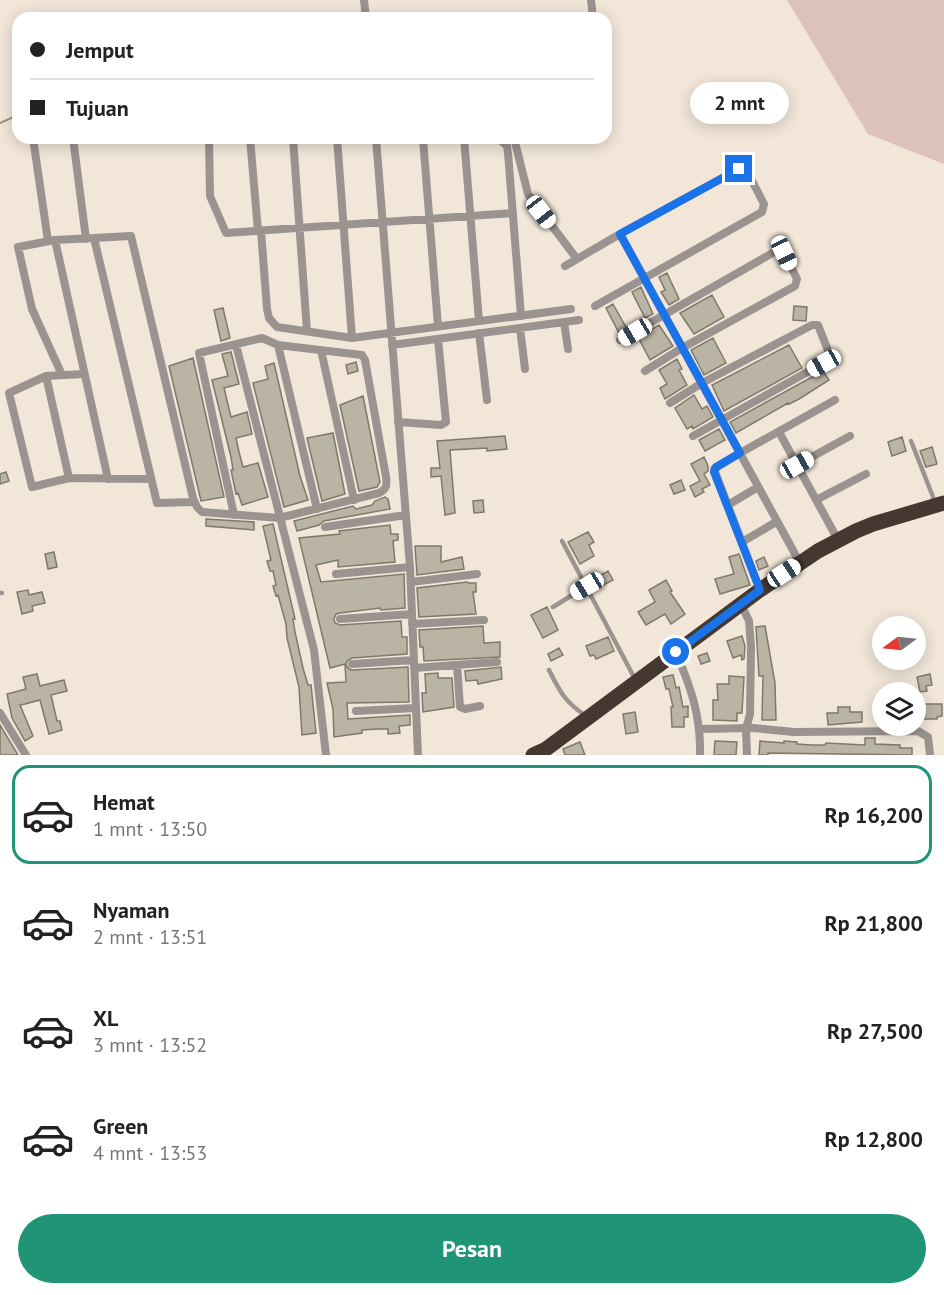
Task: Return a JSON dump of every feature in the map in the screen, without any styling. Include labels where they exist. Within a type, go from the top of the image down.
[{"type":"highway","points":[[533,755],[546,748],[800,563],[838,540],[873,524],[940,504]]},
{"type":"street","points":[[34,144],[52,241],[108,478]]},
{"type":"street","points":[[74,144],[90,238],[157,503],[195,502]]},
{"type":"street","points":[[208,144],[210,196],[226,233],[382,224],[513,213]]},
{"type":"street","points":[[251,144],[269,318],[277,327],[352,338],[571,309]]},
{"type":"street","points":[[293,144],[307,331]]},
{"type":"street","points":[[337,144],[352,338]]},
{"type":"street","points":[[376,144],[410,567],[418,755]]},
{"type":"street","points":[[423,144],[438,327]]},
{"type":"street","points":[[464,144],[479,321]]},
{"type":"street","points":[[505,144],[508,153],[521,316]]},
{"type":"street","points":[[516,144],[528,194],[577,260]]},
{"type":"street","points":[[565,266],[737,170],[744,169],[748,172],[764,204],[762,212],[595,306]]},
{"type":"street","points":[[620,234],[800,563]]},
{"type":"street","points":[[62,375],[32,309],[18,247],[52,241],[131,236],[195,502],[202,512],[234,515],[279,518],[379,493],[387,485],[365,360],[362,355],[278,345],[262,338],[199,353],[234,515]]},
{"type":"street","points":[[620,340],[781,249],[797,279],[795,286],[645,371]]},
{"type":"street","points":[[392,345],[579,320]]},
{"type":"street","points":[[564,322],[568,349]]},
{"type":"street","points":[[670,403],[702,383],[812,325],[818,326],[829,353],[827,360],[693,436]]},
{"type":"street","points":[[520,328],[525,369]]},
{"type":"street","points":[[479,333],[487,400]]},
{"type":"street","points":[[398,422],[441,425],[446,422],[438,339]]},
{"type":"street","points":[[237,345],[314,651],[326,755]]},
{"type":"street","points":[[278,345],[316,509]]},
{"type":"street","points":[[321,350],[354,500]]},
{"type":"street","points":[[84,374],[46,376],[9,393],[32,486],[69,478],[151,479]]},
{"type":"street","points":[[46,376],[69,478]]},
{"type":"street","points":[[760,590],[714,470],[740,453],[836,400]]},
{"type":"street","points":[[779,432],[838,540]]},
{"type":"street","points":[[797,465],[850,436]]},
{"type":"street","points":[[816,500],[866,474]]},
{"type":"street","points":[[728,505],[758,487]]},
{"type":"street","points":[[325,527],[406,515]]},
{"type":"street","points":[[742,542],[776,522]]},
{"type":"street","points":[[336,574],[410,567]]},
{"type":"street","points":[[411,582],[477,574]]},
{"type":"street","points":[[741,604],[749,621],[751,646],[750,714],[746,729],[747,755]]},
{"type":"street","points":[[340,619],[412,614]]},
{"type":"street","points":[[412,624],[484,620]]},
{"type":"street","points":[[676,652],[705,730],[700,755]]},
{"type":"street","points":[[352,664],[457,665],[497,662]]},
{"type":"street","points":[[457,665],[460,707],[465,709],[480,706]]},
{"type":"street","points":[[356,711],[416,708]]},
{"type":"street","points":[[0,713],[26,755]]},
{"type":"street","points":[[705,730],[746,729],[794,732],[872,730]]},
{"type":"street","points":[[926,734],[930,755]]},
{"type":"lane","points":[[911,441],[940,504]]},
{"type":"lane","points":[[562,541],[636,682]]},
{"type":"lane","points":[[553,607],[587,586]]},
{"type":"lane","points":[[549,670],[561,694],[569,704],[588,717]]},
{"type":"shaded area","points":[[787,0],[944,0],[944,164],[868,134]]},
{"type":"building","points":[[667,273],[679,299],[669,305],[661,292],[665,290],[659,277]]},
{"type":"building","points":[[641,287],[653,314],[645,318],[632,292]]},
{"type":"building","points":[[712,295],[724,317],[694,334],[680,313]]},
{"type":"building","points":[[613,304],[627,329],[619,333],[606,308]]},
{"type":"building","points":[[794,306],[807,307],[806,321],[793,320]]},
{"type":"building","points":[[223,308],[230,338],[221,341],[214,310]]},
{"type":"building","points":[[659,325],[673,346],[650,360],[638,337]]},
{"type":"building","points":[[713,338],[726,363],[704,375],[691,350]]},
{"type":"building","points":[[789,345],[802,368],[724,411],[712,385]]},
{"type":"building","points":[[231,352],[239,384],[224,388],[231,417],[247,412],[252,434],[236,438],[239,452],[243,467],[258,463],[268,497],[242,505],[238,493],[236,494],[231,457],[212,380],[228,376],[222,354]]},
{"type":"building","points":[[193,358],[224,497],[201,501],[169,366]]},
{"type":"building","points":[[677,359],[682,369],[679,370],[687,385],[665,399],[660,388],[667,384],[659,370]]},
{"type":"building","points":[[356,362],[358,371],[348,374],[346,365]]},
{"type":"building","points":[[274,363],[300,476],[308,500],[284,507],[253,383],[268,379],[265,366]]},
{"type":"building","points":[[823,371],[829,380],[736,433],[730,422]]},
{"type":"building","points":[[694,395],[702,409],[707,406],[713,417],[693,429],[692,426],[687,429],[675,408]]},
{"type":"building","points":[[363,396],[380,482],[377,487],[359,491],[340,405]]},
{"type":"building","points":[[719,429],[725,440],[705,451],[699,440]]},
{"type":"building","points":[[333,433],[345,494],[322,501],[307,438]]},
{"type":"building","points":[[505,436],[507,449],[450,450],[455,513],[445,515],[441,476],[431,477],[431,468],[440,468],[437,441]]},
{"type":"building","points":[[902,437],[906,451],[892,456],[888,442]]},
{"type":"building","points":[[932,447],[937,464],[926,467],[920,451]]},
{"type":"building","points":[[704,457],[708,471],[704,474],[710,485],[702,489],[704,492],[695,497],[690,486],[700,481],[691,464]]},
{"type":"building","points":[[6,472],[9,481],[0,484],[0,474]]},
{"type":"building","points":[[681,480],[685,490],[674,494],[670,485]]},
{"type":"building","points":[[385,497],[388,499],[390,509],[324,521],[319,525],[297,531],[294,521],[353,506],[356,509],[372,505],[375,501]]},
{"type":"building","points":[[483,500],[484,512],[474,513],[473,501]]},
{"type":"building","points":[[206,519],[254,522],[254,530],[206,526]]},
{"type":"building","points":[[273,524],[295,619],[293,619],[295,632],[303,668],[308,685],[311,685],[316,733],[302,735],[299,687],[287,638],[286,624],[278,595],[276,596],[273,586],[276,585],[273,571],[270,571],[267,561],[271,560],[263,526]]},
{"type":"building","points":[[390,525],[391,534],[398,534],[398,540],[393,541],[395,562],[338,567],[338,560],[316,565],[321,582],[404,574],[405,608],[381,610],[380,608],[340,613],[336,614],[334,619],[335,623],[340,625],[401,621],[402,637],[407,637],[407,654],[352,658],[347,661],[346,665],[352,670],[408,667],[409,702],[347,703],[348,719],[410,715],[410,725],[399,726],[400,733],[388,734],[388,729],[378,729],[362,730],[362,733],[334,737],[333,709],[327,683],[346,682],[345,664],[330,668],[299,538],[340,534],[339,531]]},
{"type":"building","points":[[588,532],[594,542],[589,545],[594,556],[580,564],[568,542]]},
{"type":"building","points":[[415,546],[441,546],[441,562],[462,557],[464,569],[417,575]]},
{"type":"building","points":[[54,552],[57,567],[48,569],[45,554]]},
{"type":"building","points":[[739,554],[750,585],[720,594],[715,579],[734,574],[729,557]]},
{"type":"building","points":[[764,557],[768,566],[759,570],[756,561]]},
{"type":"building","points":[[608,571],[613,580],[594,590],[590,581]]},
{"type":"building","points":[[666,580],[672,591],[670,592],[685,614],[671,624],[665,614],[646,625],[638,612],[655,602],[649,590]]},
{"type":"building","points":[[476,583],[476,592],[473,592],[476,614],[419,617],[417,588]]},
{"type":"building","points":[[28,590],[29,595],[42,592],[45,603],[32,606],[33,611],[22,614],[17,592]]},
{"type":"building","points":[[547,607],[558,630],[543,638],[531,615]]},
{"type":"building","points":[[483,626],[484,643],[500,642],[500,657],[424,661],[419,630]]},
{"type":"building","points":[[765,626],[775,683],[776,720],[762,720],[763,676],[759,676],[756,627]]},
{"type":"building","points":[[742,636],[745,646],[742,660],[741,655],[733,658],[727,641]]},
{"type":"building","points":[[608,637],[614,651],[596,659],[594,655],[590,656],[586,646]]},
{"type":"building","points":[[559,648],[563,655],[551,661],[548,654]]},
{"type":"building","points":[[707,653],[710,661],[701,664],[698,656]]},
{"type":"building","points":[[501,667],[502,679],[478,684],[477,680],[466,681],[465,671]]},
{"type":"building","points":[[438,673],[438,678],[452,678],[454,707],[423,712],[422,693],[426,693],[425,674]]},
{"type":"building","points":[[37,674],[40,686],[64,680],[67,691],[51,695],[57,721],[60,721],[62,730],[49,734],[40,700],[20,705],[33,736],[25,741],[12,718],[7,694],[26,689],[23,677]]},
{"type":"building","points":[[930,674],[932,685],[926,686],[926,682],[918,682],[917,677]]},
{"type":"building","points":[[673,675],[676,688],[679,687],[683,707],[688,706],[688,717],[684,717],[684,727],[672,727],[671,707],[673,707],[669,689],[666,689],[663,677]]},
{"type":"building","points":[[729,676],[744,677],[742,713],[737,713],[737,721],[713,720],[713,700],[718,700],[717,684],[729,684]]},
{"type":"building","points":[[926,704],[942,704],[942,716],[937,719],[926,719]]},
{"type":"building","points":[[838,707],[850,707],[850,712],[862,712],[862,722],[828,725],[827,713],[838,713]]},
{"type":"building","points":[[635,712],[638,732],[626,734],[623,714]]},
{"type":"building","points":[[0,725],[18,755],[0,755]]},
{"type":"building","points":[[865,738],[875,738],[875,744],[912,748],[912,755],[768,753],[768,755],[759,755],[760,741],[797,742],[797,744],[812,745],[825,745],[826,743],[865,745]]},
{"type":"building","points":[[715,741],[737,742],[736,755],[714,755]]},
{"type":"building","points":[[580,742],[585,755],[565,755],[563,749]]},
{"type":"waterway","points":[[0,123],[12,118]]},
{"type":"route","points":[[676,652],[760,590],[714,472],[716,467],[740,453],[620,234],[739,169]]}]
